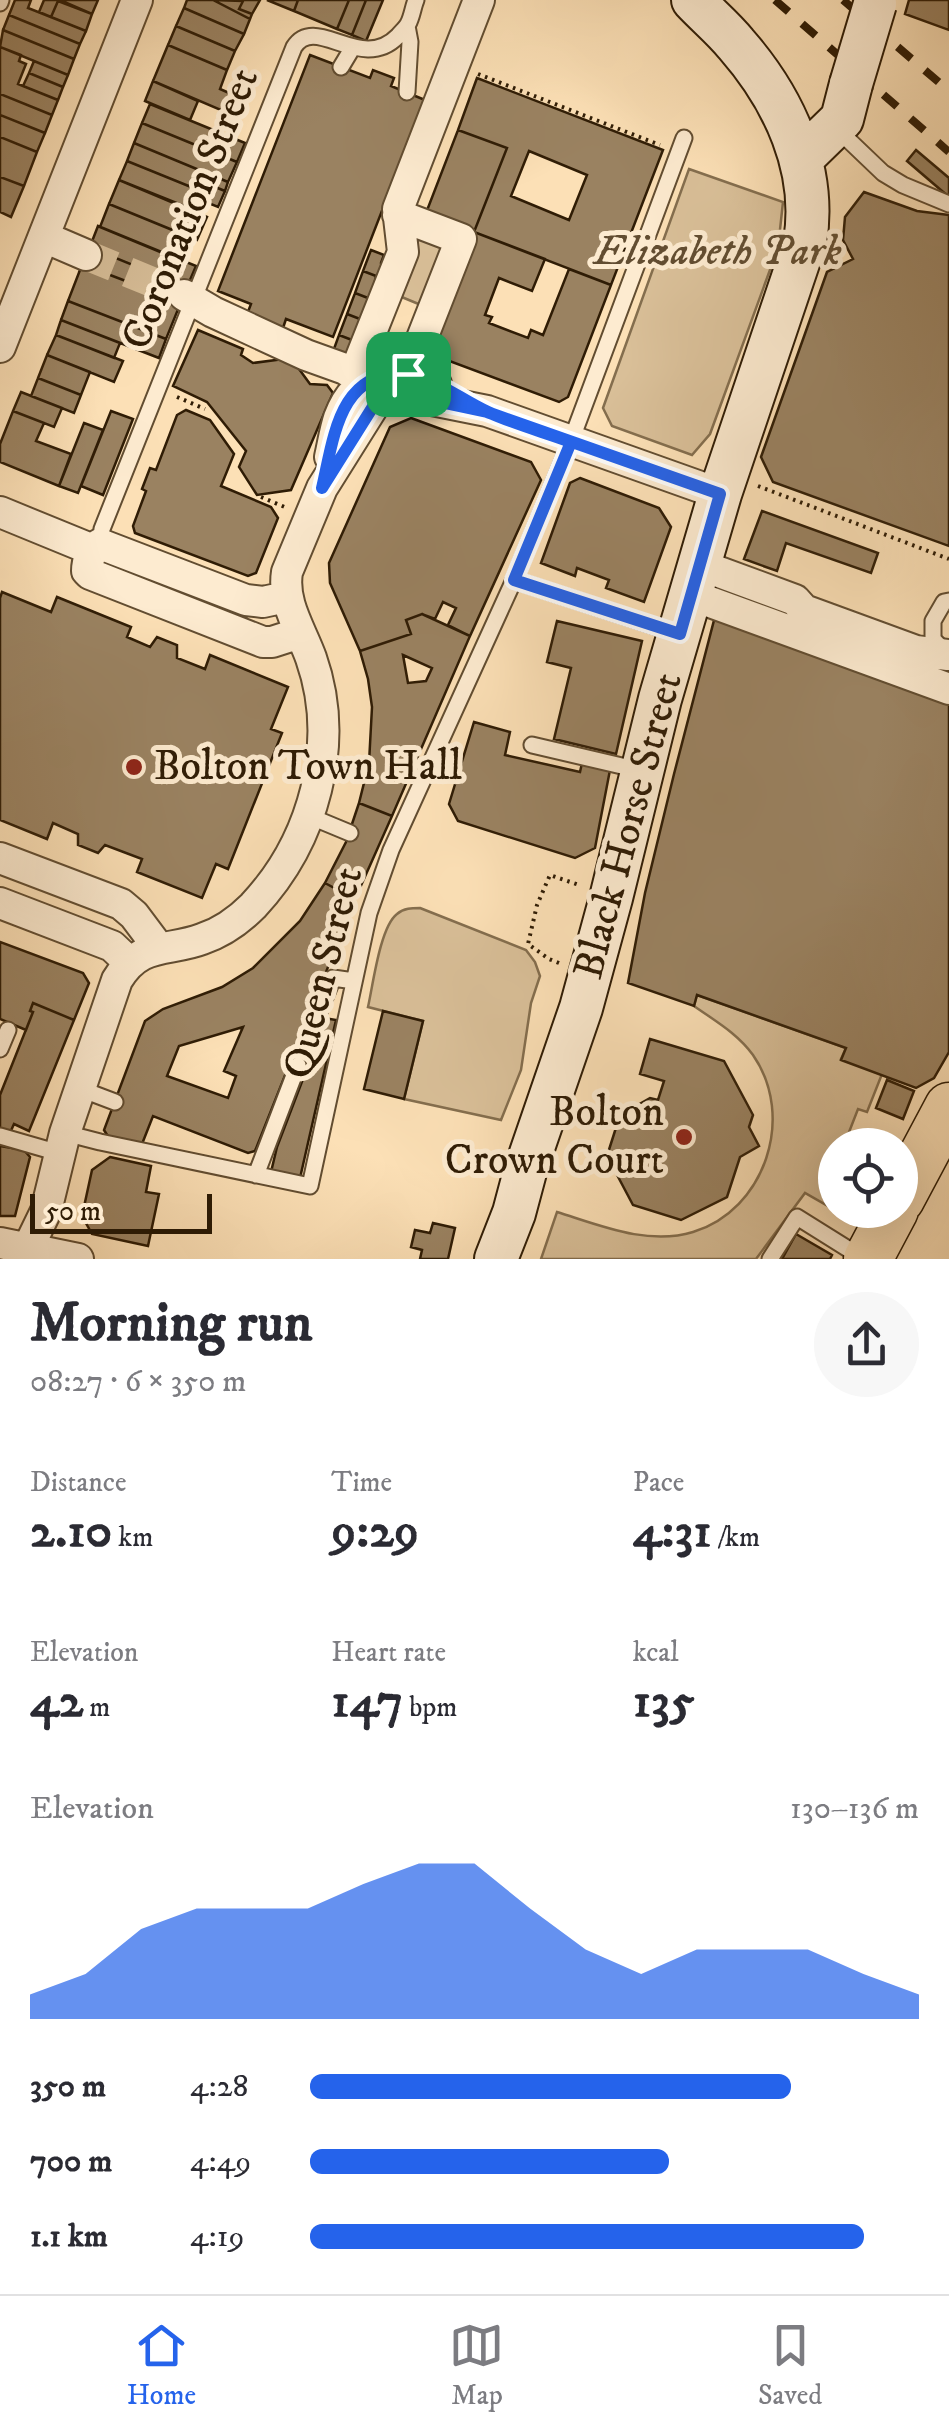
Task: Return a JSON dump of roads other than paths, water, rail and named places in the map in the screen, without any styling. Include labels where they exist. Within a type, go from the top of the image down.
[{"type":"main road","points":[[918,1166],[949,1107]]},
{"type":"main road","points":[[866,1259],[884,1228]]},
{"type":"street","points":[[0,348],[137,0]]},
{"type":"street","points":[[78,1259],[18,1250],[46,1211],[78,1088],[116,980],[130,963],[158,947],[201,940],[250,909],[270,886],[309,816],[318,783],[323,715],[312,660],[286,597],[287,572],[322,488],[367,413],[367,386],[403,252],[398,209],[478,0]]},
{"type":"street","name":"Black Horse Street","points":[[496,1259],[581,1008],[660,699],[724,481],[805,242],[808,195],[802,160],[787,120],[755,82],[737,44],[693,0]]},
{"type":"street","points":[[802,160],[842,120],[875,2]]},
{"type":"street","points":[[398,215],[461,240],[408,374]]},
{"type":"street","points":[[44,236],[86,255]]},
{"type":"street","points":[[189,297],[250,330],[392,395],[412,394],[487,412],[571,442],[724,481]]},
{"type":"street","points":[[367,386],[388,374],[422,377],[487,412]]},
{"type":"street","points":[[0,512],[246,600],[263,602],[286,597]]},
{"type":"street","points":[[97,547],[87,565],[90,574],[263,642],[300,634]]},
{"type":"street","points":[[690,598],[795,600],[804,610],[916,651],[949,655]]},
{"type":"street","points":[[690,598],[949,689]]},
{"type":"street","points":[[0,858],[121,904],[158,947]]},
{"type":"street","points":[[0,903],[112,946],[130,963]]},
{"type":"lane","points":[[407,92],[408,26],[416,0]]},
{"type":"lane","name":"Coronation Street","points":[[97,547],[189,297],[212,251],[299,39],[314,35],[363,50],[383,47],[408,26]]},
{"type":"lane","points":[[341,67],[353,48]]},
{"type":"lane","points":[[835,128],[883,172],[949,204]]},
{"type":"lane","name":"Queen Street","points":[[0,1136],[310,1186],[385,848],[514,580],[571,442],[682,145]]},
{"type":"lane","points":[[212,251],[231,258]]},
{"type":"lane","points":[[514,580],[690,598]]},
{"type":"lane","points":[[949,601],[944,602],[933,621],[933,639],[949,655]]},
{"type":"lane","points":[[532,745],[643,770]]},
{"type":"lane","points":[[309,816],[350,833]]},
{"type":"lane","points":[[256,1175],[333,978],[354,981]]},
{"type":"lane","points":[[0,1049],[8,1030]]},
{"type":"lane","points":[[78,1088],[115,1102]]},
{"type":"lane","points":[[770,1259],[796,1217],[866,1259]]},
{"type":"tunnel","points":[[86,255],[184,295]]},
{"type":"railway","points":[[775,0],[949,152]]},
{"type":"railway","points":[[843,0],[949,91]]},
{"type":"place","name":"Bolton Town Hall","points":[[134,767]]},
{"type":"place","name":"Bolton Crown Court","points":[[684,1137]]},
{"type":"park label","name":"Elizabeth Park","points":[[718,252]]}]
